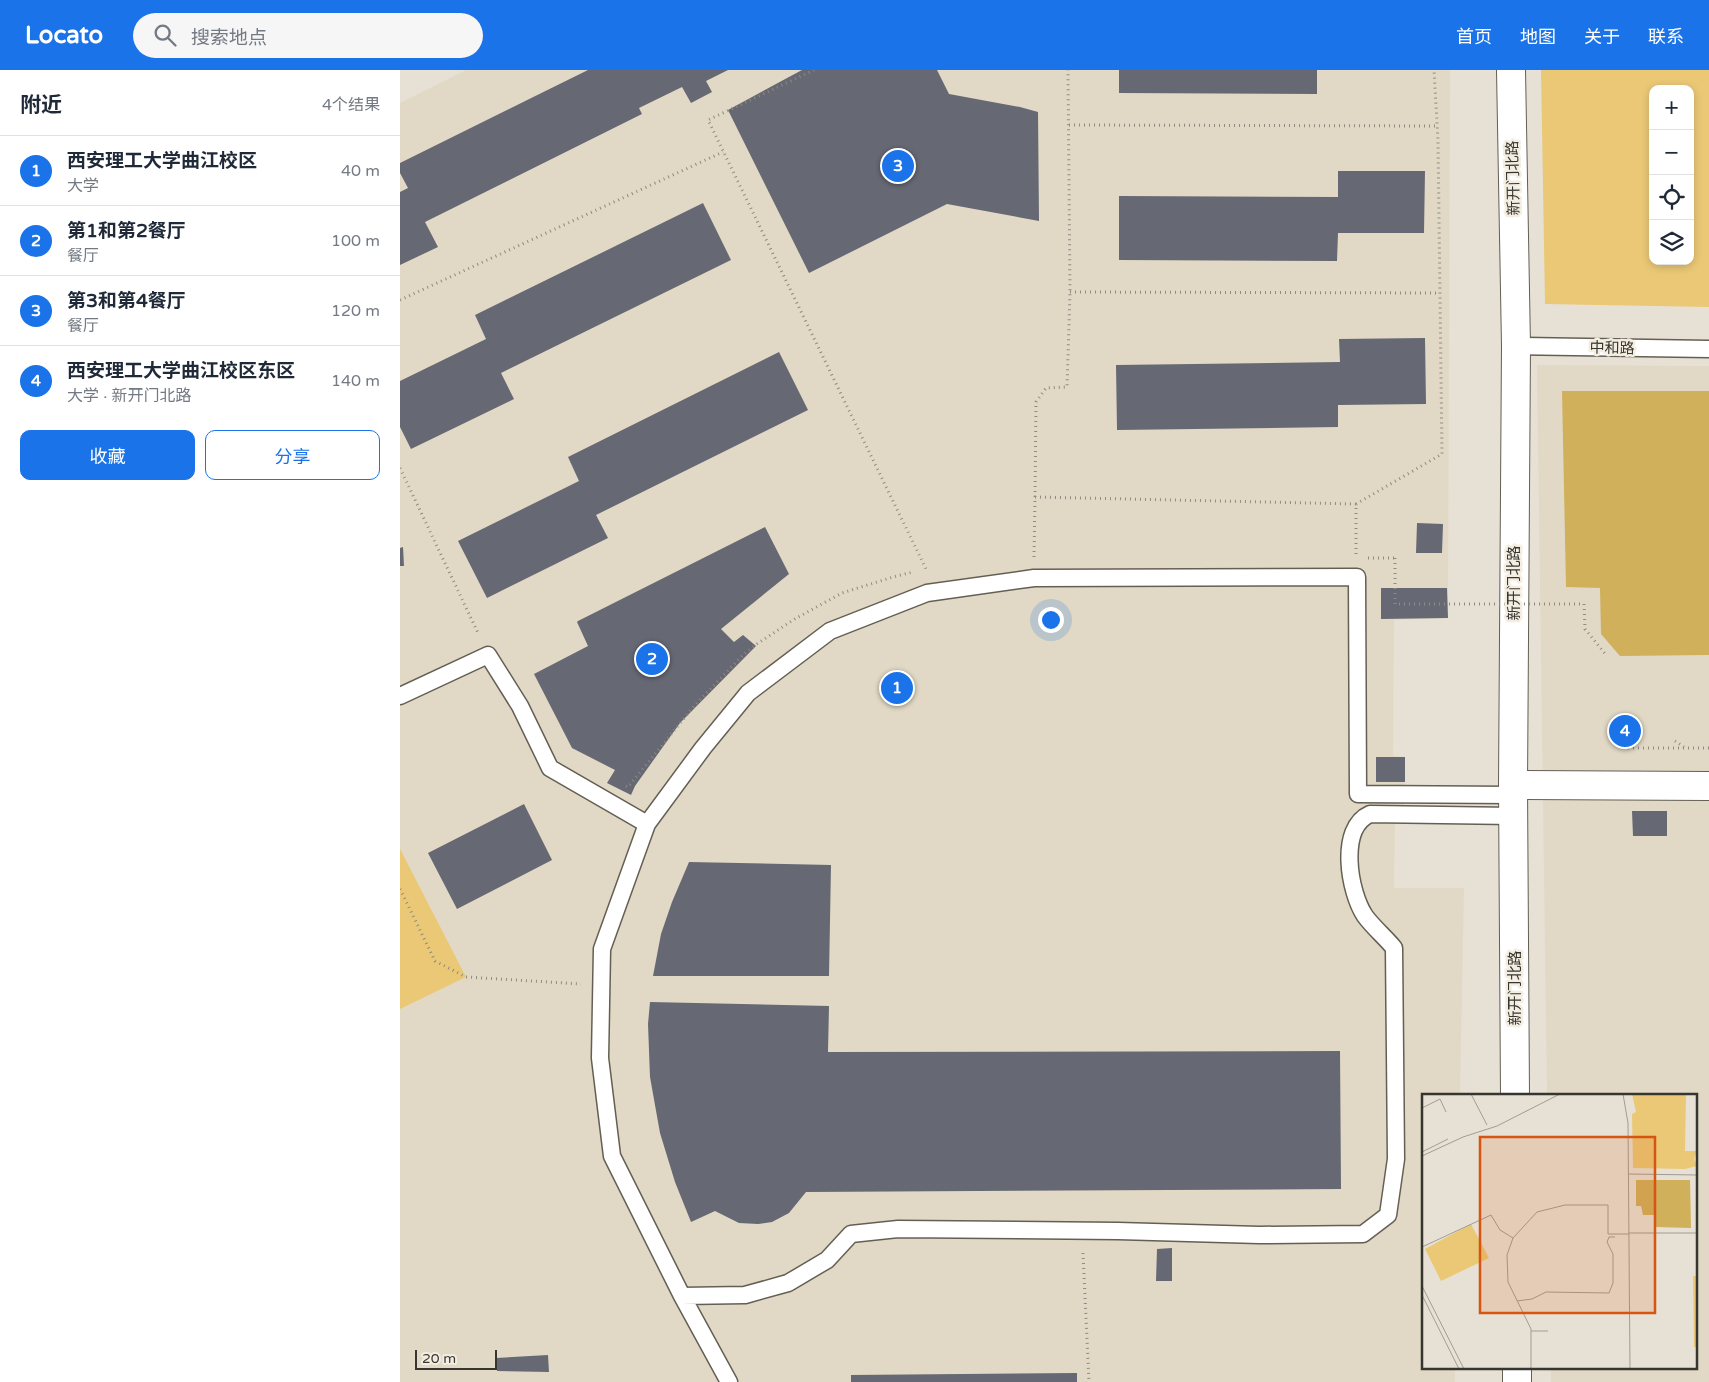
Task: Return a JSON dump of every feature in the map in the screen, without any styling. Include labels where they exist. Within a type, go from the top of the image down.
[{"type":"street","name":"新开门北路","points":[[1511,70],[1516,346],[1513,799],[1515,1094]]},
{"type":"street","points":[[1513,799],[1709,786]]},
{"type":"lane","name":"中和路","points":[[1516,346],[1709,349]]},
{"type":"lane","points":[[729,1382],[682,1296],[612,1156],[600,1058],[602,949],[647,824],[703,748],[748,694],[830,631],[927,593],[1034,578],[1357,576],[1358,794],[1513,799]]},
{"type":"lane","points":[[400,696],[488,655],[520,706],[550,768],[647,824]]},
{"type":"lane","points":[[682,1296],[745,1296],[788,1283],[827,1260],[851,1234],[898,1229],[1259,1235],[1363,1234],[1388,1215],[1396,1158],[1394,948],[1365,916],[1356,897],[1349,866],[1354,834],[1362,818],[1370,814],[1513,799]]},
{"type":"path","points":[[814,70],[708,120],[937,592]]},
{"type":"path","points":[[1034,578],[1036,402],[1046,388],[1067,387],[1070,292],[1068,70]]},
{"type":"path","points":[[1035,497],[1356,504],[1442,454],[1437,126],[1434,70]]},
{"type":"path","points":[[1069,125],[1437,126]]},
{"type":"path","points":[[400,300],[723,152]]},
{"type":"path","points":[[1070,292],[1440,293]]},
{"type":"path","points":[[400,468],[488,655]]},
{"type":"path","points":[[1356,504],[1357,576]]},
{"type":"path","points":[[1356,558],[1395,558],[1395,604],[1584,604],[1585,629],[1607,656]]},
{"type":"path","points":[[1675,741],[1684,748]]},
{"type":"path","points":[[1628,748],[1709,748]]},
{"type":"path","points":[[400,889],[435,961],[466,977],[602,985]]},
{"type":"path","points":[[1082,1231],[1089,1382]]},
{"type":"shaded area","points":[[466,70],[1450,70],[1448,618],[1394,620],[1393,756],[1405,757],[1404,819],[1395,819],[1394,888],[1464,888],[1460,1094],[1422,1094],[1422,1370],[1455,1370],[1455,1382],[400,1382],[400,103]]},
{"type":"shaded area","points":[[1541,70],[1709,70],[1709,307],[1545,304]]},
{"type":"shaded area","points":[[1537,365],[1709,366],[1709,1382],[1551,1382],[1551,1370],[1696,1370],[1696,1094],[1547,1094]]},
{"type":"shaded area","points":[[1562,391],[1709,391],[1709,655],[1620,656],[1601,634],[1600,588],[1566,587]]},
{"type":"shaded area","points":[[400,849],[466,977],[400,1009]]},
{"type":"building","points":[[588,70],[728,70],[706,81],[712,92],[691,103],[682,87],[639,108],[642,114],[425,222],[438,247],[400,265],[400,192],[408,188],[400,173],[400,163]]},
{"type":"building","points":[[802,70],[937,70],[949,94],[1038,112],[1039,221],[947,204],[809,273],[728,110]]},
{"type":"building","points":[[1119,70],[1317,70],[1317,94],[1119,93]]},
{"type":"building","points":[[1338,171],[1425,171],[1424,233],[1338,233],[1337,261],[1119,260],[1119,196],[1338,197]]},
{"type":"building","points":[[703,203],[731,260],[501,373],[514,399],[411,449],[400,427],[400,381],[486,339],[475,315]]},
{"type":"building","points":[[1425,338],[1426,404],[1338,405],[1338,427],[1117,430],[1116,365],[1340,362],[1339,339]]},
{"type":"building","points":[[779,352],[808,410],[596,515],[608,538],[487,598],[458,541],[579,481],[568,457]]},
{"type":"building","points":[[1417,523],[1443,524],[1442,553],[1416,553]]},
{"type":"building","points":[[765,527],[789,574],[721,629],[734,642],[743,635],[756,646],[680,723],[635,786],[631,795],[607,783],[615,770],[572,748],[534,674],[588,646],[578,621]]},
{"type":"building","points":[[403,547],[404,566],[400,566],[400,548]]},
{"type":"building","points":[[1381,588],[1447,588],[1448,618],[1381,619]]},
{"type":"building","points":[[1376,757],[1405,757],[1405,782],[1376,782]]},
{"type":"building","points":[[524,804],[552,860],[457,909],[428,853]]},
{"type":"building","points":[[1632,811],[1667,811],[1667,836],[1633,836]]},
{"type":"building","points":[[689,862],[831,865],[829,976],[653,976],[661,934]]},
{"type":"building","points":[[650,1002],[829,1006],[828,1052],[1340,1051],[1341,1189],[806,1192],[789,1213],[772,1222],[758,1224],[739,1223],[715,1211],[691,1222],[675,1182],[660,1133],[650,1077],[648,1024]]},
{"type":"building","points":[[1172,1248],[1172,1281],[1156,1281],[1157,1249]]},
{"type":"building","points":[[548,1355],[549,1372],[497,1371],[496,1358]]},
{"type":"building","points":[[1077,1373],[1077,1382],[851,1382],[851,1375]]},
{"type":"place","name":"第3和第4餐厅","points":[[898,166]]},
{"type":"place","name":"第1和第2餐厅","points":[[652,659]]},
{"type":"place","name":"西安理工大学曲江校区","points":[[897,688]]},
{"type":"place","name":"西安理工大学曲江校区东区","points":[[1625,731]]}]
